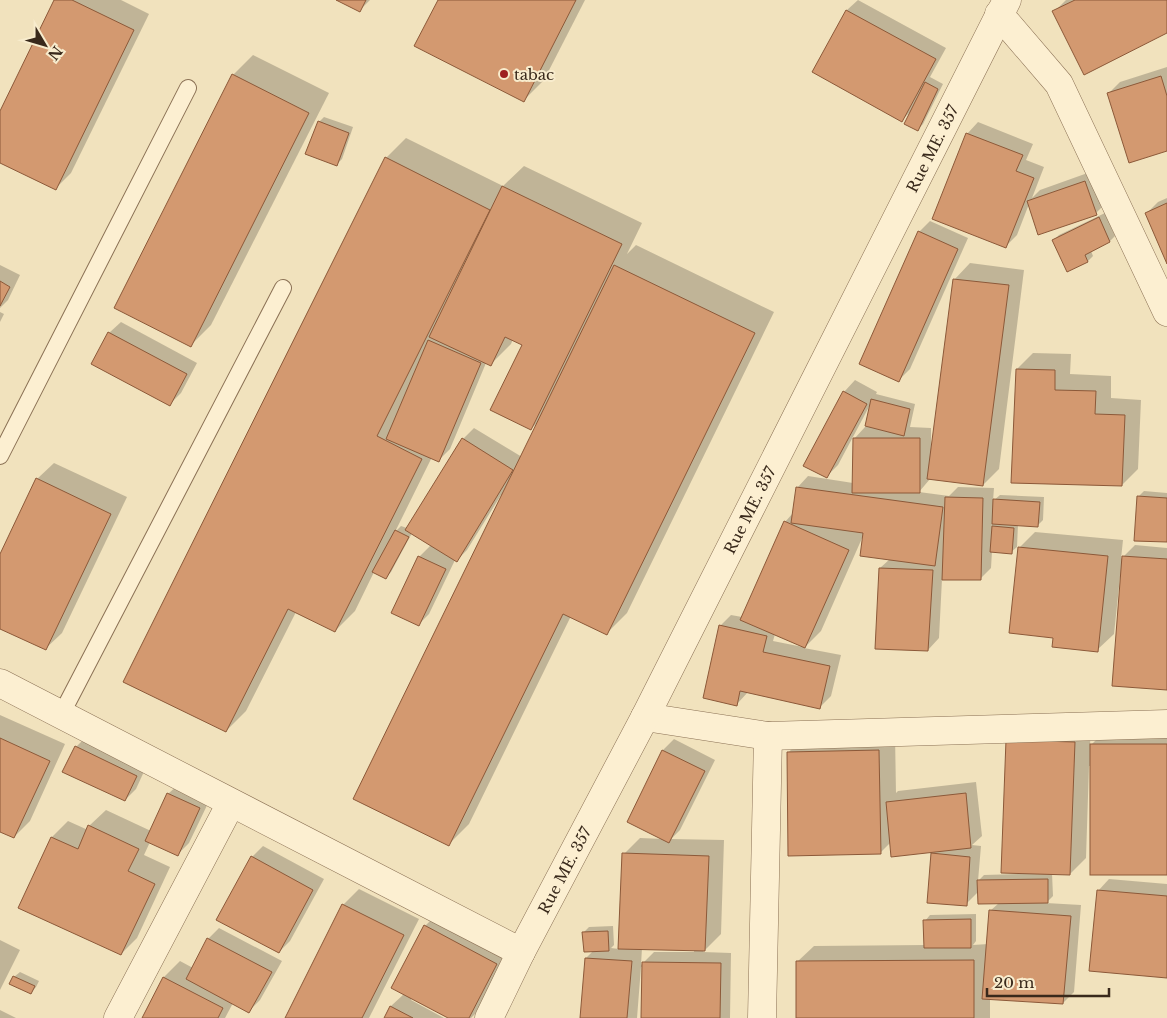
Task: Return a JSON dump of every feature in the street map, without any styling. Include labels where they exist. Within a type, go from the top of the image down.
[{"type":"street","points":[[1003,7],[1059,84],[1167,312]]},
{"type":"street","name":"Rue ME. 357","points":[[488,1018],[645,717],[1003,7]]},
{"type":"street","points":[[0,683],[521,952]]},
{"type":"street","points":[[645,717],[768,736],[1167,724]]},
{"type":"street","points":[[762,1018],[768,736]]},
{"type":"street","points":[[118,1018],[231,803]]},
{"type":"lane","points":[[0,456],[188,88]]},
{"type":"lane","points":[[61,715],[283,288]]},
{"type":"building","points":[[54,0],[72,0],[134,30],[56,190],[0,163],[0,111]]},
{"type":"building","points":[[336,0],[366,0],[360,12]]},
{"type":"building","name":"tabac","points":[[438,0],[576,0],[524,102],[414,46]]},
{"type":"building","points":[[1075,0],[1167,0],[1167,33],[1084,75],[1052,11]]},
{"type":"building","points":[[846,10],[936,59],[902,122],[812,72]]},
{"type":"building","points":[[232,74],[309,113],[191,347],[114,308]]},
{"type":"building","points":[[1161,76],[1167,96],[1167,151],[1129,163],[1107,93]]},
{"type":"building","points":[[925,82],[938,89],[918,131],[904,124]]},
{"type":"building","points":[[318,121],[349,133],[337,166],[305,154]]},
{"type":"building","points":[[966,133],[1023,155],[1016,171],[1034,178],[1006,248],[932,219]]},
{"type":"building","points":[[385,157],[490,210],[377,436],[422,459],[335,632],[288,609],[226,732],[123,682]]},
{"type":"building","points":[[1085,181],[1097,215],[1038,235],[1027,201]]},
{"type":"building","points":[[502,186],[622,244],[531,430],[490,410],[522,345],[505,337],[491,366],[429,337]]},
{"type":"building","points":[[1167,203],[1167,264],[1145,213]]},
{"type":"building","points":[[1099,217],[1110,242],[1085,255],[1088,262],[1067,272],[1052,240]]},
{"type":"building","points":[[918,231],[958,249],[899,382],[859,364]]},
{"type":"building","points":[[614,265],[755,333],[607,635],[563,614],[449,846],[353,799]]},
{"type":"building","points":[[953,279],[1009,285],[983,486],[927,479]]},
{"type":"building","points":[[0,281],[10,287],[0,306]]},
{"type":"building","points":[[108,332],[187,374],[170,406],[91,364]]},
{"type":"building","points":[[428,340],[481,363],[439,462],[386,439]]},
{"type":"building","points":[[1016,369],[1055,370],[1055,390],[1096,391],[1095,414],[1125,415],[1122,486],[1011,483]]},
{"type":"building","points":[[843,391],[867,404],[827,478],[803,466]]},
{"type":"building","points":[[871,399],[910,409],[904,436],[865,426]]},
{"type":"building","points":[[462,438],[513,470],[457,562],[405,530]]},
{"type":"building","points":[[853,438],[920,438],[920,493],[852,493]]},
{"type":"building","points":[[36,478],[111,514],[46,650],[0,629],[0,554]]},
{"type":"building","points":[[796,487],[943,507],[935,566],[860,556],[863,533],[791,523]]},
{"type":"building","points":[[1137,496],[1167,498],[1167,542],[1134,541]]},
{"type":"building","points":[[945,497],[983,498],[981,580],[942,580]]},
{"type":"building","points":[[993,499],[1040,502],[1038,527],[992,524]]},
{"type":"building","points":[[784,521],[849,550],[805,648],[740,620]]},
{"type":"building","points":[[992,526],[1014,528],[1012,554],[990,552]]},
{"type":"building","points":[[395,530],[409,537],[386,579],[372,572]]},
{"type":"building","points":[[1018,547],[1108,556],[1098,652],[1052,647],[1053,638],[1009,633]]},
{"type":"building","points":[[418,556],[446,569],[419,626],[391,613]]},
{"type":"building","points":[[1122,556],[1167,559],[1167,690],[1112,686]]},
{"type":"building","points":[[879,568],[933,570],[928,651],[875,649]]},
{"type":"building","points":[[719,625],[767,636],[763,652],[830,666],[820,709],[740,691],[737,706],[703,698]]},
{"type":"building","points":[[0,738],[50,761],[14,838],[0,832]]},
{"type":"building","points":[[1006,740],[1075,742],[1070,875],[1001,873]]},
{"type":"building","points":[[1090,744],[1167,744],[1167,875],[1090,875]]},
{"type":"building","points":[[75,746],[137,776],[125,801],[62,772]]},
{"type":"building","points":[[662,750],[705,771],[669,843],[627,822]]},
{"type":"building","points":[[879,750],[881,854],[788,856],[787,752]]},
{"type":"building","points":[[167,793],[200,808],[178,856],[145,841]]},
{"type":"building","points":[[966,793],[971,848],[891,857],[886,802]]},
{"type":"building","points":[[88,825],[139,849],[128,871],[155,884],[121,955],[18,908],[51,837],[78,849]]},
{"type":"building","points":[[622,853],[709,856],[705,951],[618,949]]},
{"type":"building","points":[[931,853],[970,857],[967,906],[927,903]]},
{"type":"building","points":[[251,856],[313,890],[279,953],[216,920]]},
{"type":"building","points":[[1048,879],[1048,903],[978,904],[977,880]]},
{"type":"building","points":[[1097,890],[1167,896],[1167,978],[1089,971]]},
{"type":"building","points":[[342,904],[404,935],[362,1018],[285,1018]]},
{"type":"building","points":[[989,910],[1071,916],[1063,1004],[982,999]]},
{"type":"building","points":[[971,919],[971,948],[924,948],[923,920]]},
{"type":"building","points":[[424,925],[497,964],[469,1018],[448,1018],[391,988]]},
{"type":"building","points":[[608,931],[609,951],[584,952],[582,932]]},
{"type":"building","points":[[207,938],[272,972],[249,1013],[186,979]]},
{"type":"building","points":[[585,958],[632,961],[627,1018],[580,1018]]},
{"type":"building","points":[[974,960],[974,1018],[796,1018],[796,961]]},
{"type":"building","points":[[642,962],[721,963],[720,1018],[641,1018]]},
{"type":"building","points":[[13,976],[35,986],[31,994],[9,984]]},
{"type":"building","points":[[163,977],[223,1008],[218,1018],[142,1018]]},
{"type":"building","points":[[390,1006],[413,1018],[384,1018]]},
{"type":"place","name":"tabac","points":[[504,74]]}]
